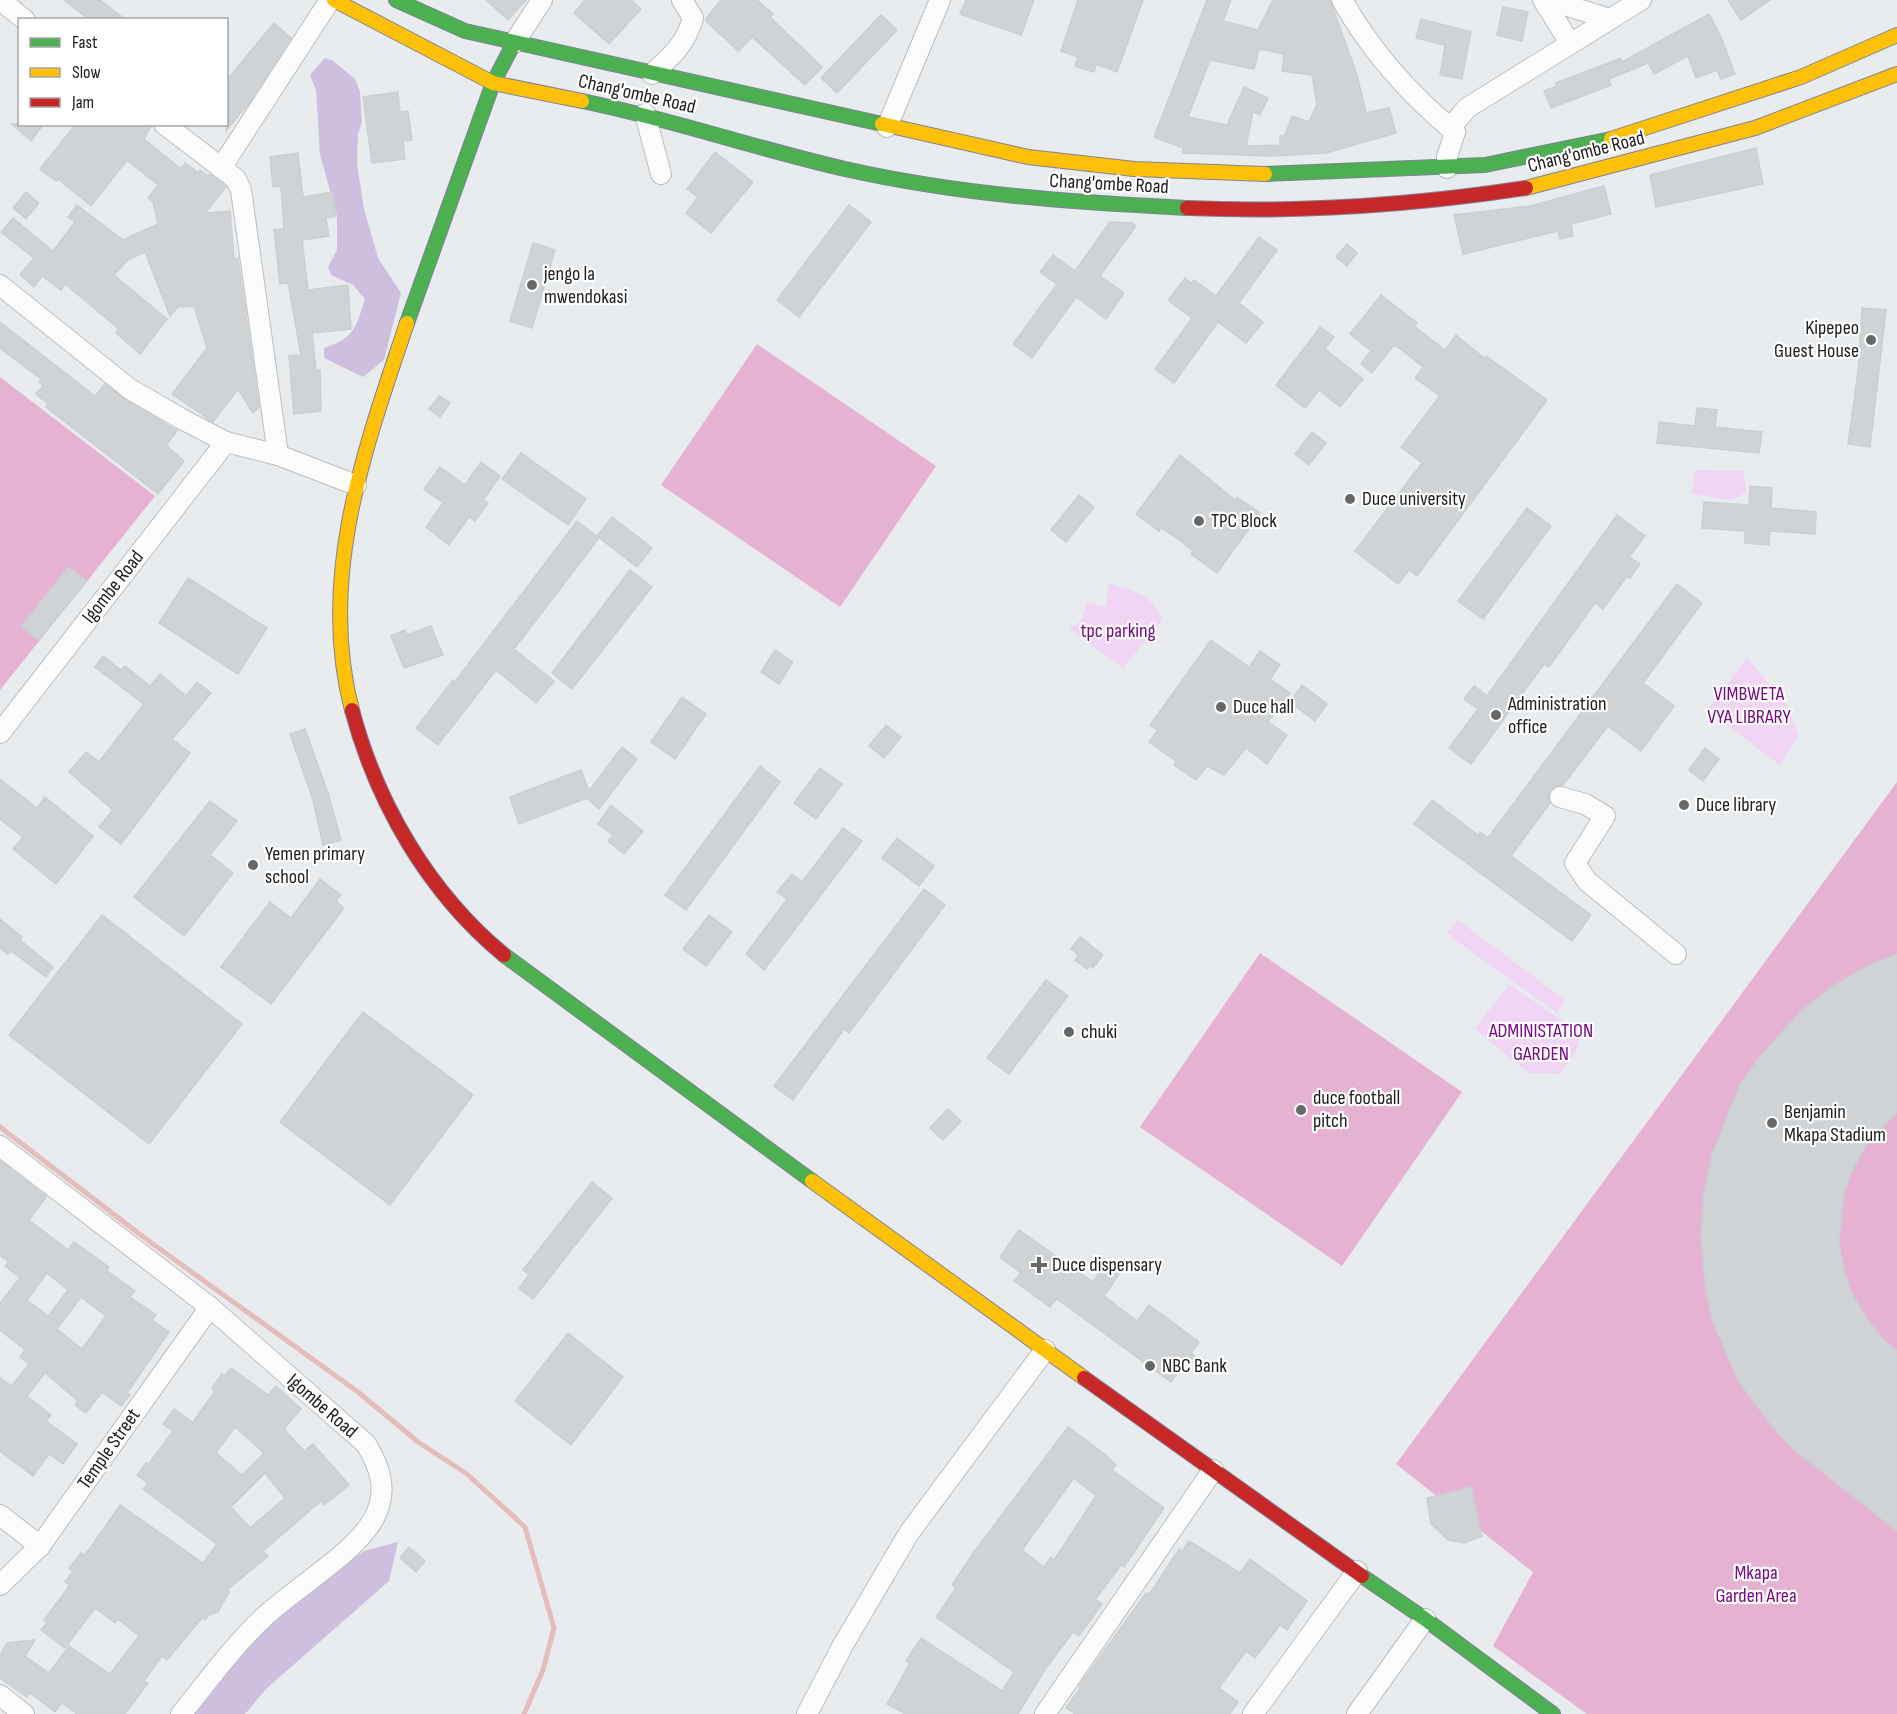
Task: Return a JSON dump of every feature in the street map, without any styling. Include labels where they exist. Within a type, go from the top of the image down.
[{"type":"main road","name":"Chang'ombe Road","points":[[332,0],[493,83],[645,114],[844,169],[945,189],[1044,201],[1264,211],[1473,196],[1527,188],[1755,128],[1897,74]]},
{"type":"main road","name":"Chang'ombe Road","points":[[396,0],[428,6],[465,31],[1028,157],[1134,168],[1272,174],[1485,165],[1596,144],[1801,77],[1897,35]]},
{"type":"main road","points":[[514,43],[493,83],[405,331],[356,485],[345,532],[338,606],[346,683],[379,789],[410,849],[446,896],[485,938],[558,997],[1300,1534],[1425,1619],[1553,1714]]},
{"type":"street","points":[[0,0],[22,18]]},
{"type":"street","points":[[221,168],[332,0]]},
{"type":"street","points":[[514,43],[542,0]]},
{"type":"street","points":[[652,74],[679,49],[689,34],[693,18],[682,0]]},
{"type":"street","points":[[887,127],[940,0]]},
{"type":"street","points":[[1342,0],[1375,51],[1427,109],[1455,132]]},
{"type":"street","points":[[1543,0],[1570,43]]},
{"type":"street","points":[[1548,0],[1610,19]]},
{"type":"street","points":[[1447,168],[1447,157],[1455,132],[1452,126],[1458,117],[1478,99],[1641,0]]},
{"type":"street","points":[[645,114],[661,174]]},
{"type":"street","points":[[167,126],[236,178],[241,190],[278,455]]},
{"type":"street","points":[[0,285],[130,388],[226,442],[278,455],[356,485]]},
{"type":"street","name":"Igombe Road","points":[[0,733],[226,442]]},
{"type":"street","points":[[1560,797],[1586,804],[1605,816],[1575,863],[1587,881],[1676,954]]},
{"type":"street","name":"Igombe Road","points":[[0,1146],[210,1307],[366,1444],[379,1466],[381,1501],[375,1519],[354,1543],[265,1616],[230,1652],[181,1714]]},
{"type":"street","name":"Temple Street","points":[[0,1585],[40,1546],[210,1307]]},
{"type":"street","points":[[807,1714],[843,1645],[909,1533],[1045,1350]]},
{"type":"street","points":[[1045,1714],[1213,1470]]},
{"type":"street","points":[[0,1515],[40,1546]]},
{"type":"street","points":[[1253,1714],[1357,1571]]},
{"type":"street","points":[[1357,1714],[1425,1619]]},
{"type":"street","points":[[0,1695],[24,1714]]},
{"type":"shaded area","points":[[325,58],[332,60],[355,79],[360,92],[362,122],[358,134],[357,164],[364,209],[378,258],[401,293],[384,360],[363,377],[324,358],[324,348],[342,340],[353,330],[365,299],[353,285],[331,275],[328,267],[337,250],[337,215],[320,155],[316,90],[310,75]]},
{"type":"shaded area","points":[[398,1542],[389,1581],[266,1689],[245,1714],[191,1714],[219,1675],[278,1614],[364,1551]]},
{"type":"green space","points":[[757,344],[936,466],[840,607],[661,485]]},
{"type":"green space","points":[[0,377],[155,496],[0,690]]},
{"type":"green space","points":[[1695,470],[1743,471],[1747,492],[1732,500],[1692,494]]},
{"type":"green space","name":"tpc parking","points":[[1109,583],[1145,597],[1163,619],[1123,668],[1069,629],[1081,621],[1087,602],[1106,607]]},
{"type":"green space","name":"VIMBWETA VYA LIBRARY","points":[[1747,658],[1787,704],[1798,736],[1780,765],[1707,710]]},
{"type":"green space","name":"Benjamin Mkapa Stadium","points":[[1897,782],[1897,1714],[1587,1714],[1493,1646],[1533,1572],[1396,1464]]},
{"type":"green space","points":[[1458,920],[1565,1000],[1557,1013],[1451,937],[1453,934],[1446,934]]},
{"type":"green space","name":"duce football pitch","points":[[1260,953],[1462,1092],[1342,1266],[1140,1127]]},
{"type":"green space","name":"ADMINISTATION GARDEN","points":[[1509,984],[1579,1032],[1577,1051],[1559,1074],[1529,1073],[1475,1029]]},
{"type":"building","points":[[64,0],[100,0],[123,18],[87,18]]},
{"type":"building","points":[[486,0],[526,0],[508,20]]},
{"type":"building","points":[[585,0],[631,0],[641,9],[609,44],[574,13]]},
{"type":"building","points":[[721,0],[757,0],[773,14],[770,17],[822,67],[805,85],[752,37],[738,51],[705,20]]},
{"type":"building","points":[[966,0],[1034,0],[1021,35],[960,14]]},
{"type":"building","points":[[1078,0],[1143,0],[1117,72],[1096,64],[1094,72],[1075,66],[1078,57],[1061,51]]},
{"type":"building","points":[[1207,0],[1231,0],[1223,21],[1258,30],[1273,0],[1330,0],[1357,75],[1366,113],[1389,108],[1396,133],[1326,153],[1272,156],[1183,153],[1183,148],[1154,137]],"holes":[[[1259,49],[1284,54],[1282,71],[1312,75],[1317,104],[1309,122],[1292,116],[1285,135],[1280,136],[1280,145],[1246,146],[1253,112],[1260,115],[1268,98],[1244,87],[1227,125],[1188,117],[1210,60],[1254,69]]]},
{"type":"building","points":[[1728,0],[1770,0],[1741,20]]},
{"type":"building","points":[[1503,7],[1528,12],[1522,41],[1497,35]]},
{"type":"building","points":[[1709,14],[1721,37],[1735,74],[1721,79],[1717,70],[1696,78],[1688,56],[1654,74],[1648,63],[1609,79],[1611,85],[1551,108],[1544,91],[1557,86],[1556,83],[1621,58],[1622,62]]},
{"type":"building","points":[[881,15],[897,30],[837,93],[821,78]]},
{"type":"building","points":[[1421,19],[1471,32],[1462,79],[1440,75],[1445,45],[1416,38]]},
{"type":"building","points":[[274,23],[291,38],[249,103],[226,131],[226,126],[228,126],[228,79]]},
{"type":"building","points":[[398,92],[400,112],[408,111],[412,140],[403,141],[405,159],[372,163],[363,97]]},
{"type":"building","points":[[12,124],[42,126],[31,141]]},
{"type":"building","points":[[74,126],[151,126],[144,139],[181,169],[185,163],[199,173],[200,170],[208,176],[210,174],[226,187],[205,213],[230,211],[234,259],[238,258],[259,407],[253,413],[238,389],[213,422],[172,394],[207,348],[194,306],[178,307],[170,316],[145,252],[128,260],[114,275],[167,319],[140,354],[116,333],[119,329],[65,284],[61,290],[42,276],[34,287],[20,275],[34,258],[1,232],[13,218],[53,251],[75,222],[68,217],[77,205],[123,240],[158,224],[153,202],[148,198],[158,185],[127,160],[91,206],[58,179],[56,181],[40,169]]},
{"type":"building","points":[[1756,148],[1763,184],[1656,207],[1650,175]]},
{"type":"building","points":[[715,152],[753,182],[711,233],[686,213],[698,197],[687,189]]},
{"type":"building","points":[[298,153],[303,197],[332,192],[336,216],[326,218],[329,236],[302,240],[308,290],[348,285],[351,329],[312,333],[316,370],[320,370],[321,411],[294,414],[289,356],[301,355],[288,283],[280,284],[274,230],[284,229],[281,186],[273,187],[270,157]]},
{"type":"building","points":[[1604,186],[1611,214],[1571,224],[1573,236],[1560,239],[1558,231],[1463,254],[1454,215],[1530,206]]},
{"type":"building","points":[[26,192],[39,203],[26,219],[13,208]]},
{"type":"building","points":[[849,205],[871,222],[799,317],[777,300]]},
{"type":"building","points":[[1110,222],[1132,223],[1136,226],[1100,276],[1124,293],[1106,319],[1076,297],[1032,358],[1013,344],[1057,284],[1040,272],[1053,255],[1075,271]]},
{"type":"building","points":[[1259,237],[1277,250],[1239,303],[1263,322],[1246,343],[1218,322],[1174,383],[1155,369],[1192,318],[1168,300],[1185,278],[1191,283],[1194,280],[1216,296]]},
{"type":"building","name":"jengo la mwendokasi","points":[[533,243],[555,250],[532,328],[510,321]]},
{"type":"building","points":[[1347,244],[1357,253],[1347,266],[1336,257]]},
{"type":"building","points":[[1381,295],[1417,323],[1414,326],[1445,350],[1456,335],[1484,358],[1486,356],[1547,400],[1417,576],[1409,570],[1398,584],[1355,551],[1422,463],[1401,447],[1440,396],[1415,378],[1423,367],[1398,347],[1393,346],[1372,373],[1361,364],[1371,351],[1350,334]]},
{"type":"building","points":[[1862,308],[1886,310],[1870,447],[1848,444],[1858,371]]},
{"type":"building","points":[[0,322],[95,396],[105,384],[124,399],[177,431],[166,445],[184,461],[158,494],[46,407],[48,404],[36,394],[43,386],[39,382],[41,379],[0,348]]},
{"type":"building","points":[[1320,327],[1334,337],[1325,349],[1363,379],[1340,407],[1319,390],[1305,408],[1276,385]]},
{"type":"building","points":[[439,396],[450,403],[440,417],[429,409]]},
{"type":"building","points":[[1697,408],[1717,410],[1715,427],[1762,432],[1759,453],[1657,443],[1659,422],[1695,426]]},
{"type":"building","points":[[1312,432],[1326,443],[1309,465],[1295,454]]},
{"type":"building","points":[[521,453],[586,499],[568,525],[502,479]]},
{"type":"building","points":[[1180,455],[1235,500],[1237,497],[1260,513],[1217,573],[1191,554],[1193,551],[1174,536],[1161,528],[1159,531],[1136,514]]},
{"type":"building","points":[[481,462],[500,476],[483,500],[488,503],[475,521],[469,517],[449,545],[426,527],[443,503],[424,489],[440,467],[465,485]]},
{"type":"building","points":[[1750,486],[1772,488],[1771,508],[1816,512],[1815,534],[1770,531],[1769,545],[1745,543],[1745,531],[1702,528],[1704,502],[1749,505]]},
{"type":"building","points":[[1079,495],[1094,507],[1066,542],[1051,530]]},
{"type":"building","points":[[1527,508],[1551,526],[1483,619],[1458,601]]},
{"type":"building","points":[[1617,515],[1645,536],[1629,557],[1640,564],[1630,578],[1627,576],[1603,609],[1595,603],[1549,667],[1544,664],[1471,764],[1449,748],[1478,709],[1464,699],[1474,686],[1487,696]]},
{"type":"building","points":[[612,517],[652,548],[637,567],[597,536]]},
{"type":"building","points":[[577,521],[599,538],[514,649],[554,681],[536,703],[496,670],[438,745],[416,728],[453,680],[454,683]]},
{"type":"building","points":[[68,567],[87,581],[38,640],[21,627]]},
{"type":"building","points":[[630,570],[652,587],[572,689],[552,673]]},
{"type":"building","points":[[188,578],[267,628],[238,674],[159,623]]},
{"type":"building","points":[[1677,584],[1702,603],[1643,683],[1674,706],[1641,751],[1608,726],[1563,785],[1551,789],[1548,794],[1550,803],[1511,856],[1591,915],[1572,941],[1414,824],[1432,800],[1478,835],[1480,832],[1488,838]]},
{"type":"building","points":[[431,626],[443,655],[404,668],[391,636],[405,630],[407,635]]},
{"type":"building","name":"Duce hall","points":[[1211,640],[1249,667],[1260,651],[1280,665],[1270,679],[1290,693],[1268,722],[1287,735],[1267,764],[1246,748],[1224,775],[1207,766],[1196,780],[1174,765],[1176,761],[1149,742],[1158,730],[1150,725]]},
{"type":"building","points":[[775,650],[793,662],[779,684],[761,672]]},
{"type":"building","points":[[103,656],[121,670],[125,666],[150,686],[160,674],[186,696],[197,682],[211,693],[172,739],[190,753],[121,844],[99,827],[113,810],[69,772],[86,752],[99,762],[144,704],[95,667]]},
{"type":"building","points":[[1302,685],[1327,704],[1315,721],[1290,702]]},
{"type":"building","points":[[682,697],[706,714],[675,759],[651,742]]},
{"type":"building","points":[[886,725],[901,737],[884,758],[869,746]]},
{"type":"building","points":[[305,729],[329,796],[341,840],[323,845],[313,800],[290,734]]},
{"type":"building","points":[[622,747],[637,759],[599,809],[587,798],[519,824],[510,797],[581,770],[589,791]]},
{"type":"building","points":[[1705,748],[1719,759],[1703,781],[1689,770]]},
{"type":"building","points":[[760,766],[780,782],[686,910],[665,895]]},
{"type":"building","points":[[820,768],[842,784],[816,819],[794,803]]},
{"type":"building","points":[[0,779],[37,808],[45,797],[93,836],[56,884],[13,849],[23,837],[0,819]]},
{"type":"building","points":[[210,801],[237,821],[210,855],[233,873],[184,936],[134,897]]},
{"type":"building","points":[[611,805],[643,831],[624,854],[608,841],[613,835],[598,824]]},
{"type":"building","points":[[843,828],[862,841],[764,970],[746,954],[787,899],[777,892],[792,874],[802,882]]},
{"type":"building","points":[[897,838],[934,866],[919,886],[882,858]]},
{"type":"building","points":[[320,879],[341,895],[336,901],[344,908],[271,1004],[221,967],[270,902],[291,918]]},
{"type":"building","points":[[924,889],[945,905],[849,1033],[844,1029],[793,1100],[774,1086]]},
{"type":"building","points":[[102,915],[242,1024],[149,1144],[9,1035]]},
{"type":"building","points":[[709,915],[732,932],[706,966],[683,949]]},
{"type":"building","points":[[0,919],[22,937],[20,940],[53,967],[46,977],[11,951],[8,954],[0,948]]},
{"type":"building","points":[[1080,937],[1103,955],[1093,968],[1090,966],[1087,969],[1075,960],[1079,955],[1071,949]]},
{"type":"building","points":[[1897,954],[1897,1112],[1866,1145],[1852,1171],[1844,1193],[1839,1242],[1851,1292],[1880,1336],[1897,1351],[1897,1531],[1792,1448],[1771,1425],[1739,1382],[1714,1325],[1706,1292],[1701,1236],[1704,1193],[1712,1155],[1739,1087],[1758,1059],[1799,1013],[1834,985],[1868,966]]},
{"type":"building","points":[[1046,980],[1068,996],[1009,1074],[987,1058]]},
{"type":"building","points":[[363,1012],[473,1095],[390,1205],[280,1122]]},
{"type":"building","points":[[948,1109],[961,1121],[943,1140],[930,1128]]},
{"type":"building","points":[[0,1161],[46,1197],[29,1220],[68,1250],[74,1242],[109,1267],[107,1271],[135,1291],[130,1297],[156,1315],[152,1320],[169,1332],[127,1393],[130,1395],[121,1406],[102,1392],[86,1413],[75,1405],[78,1401],[45,1373],[27,1396],[51,1415],[46,1421],[77,1444],[63,1464],[49,1454],[33,1476],[0,1451],[0,1378],[12,1386],[29,1364],[20,1357],[25,1350],[0,1330],[0,1303],[20,1278],[5,1266],[9,1262],[0,1255]],"holes":[[[47,1273],[68,1290],[48,1316],[27,1300]],[[81,1297],[106,1316],[82,1349],[57,1329]]]},
{"type":"building","points":[[592,1182],[612,1198],[533,1299],[519,1288],[529,1275],[523,1270]]},
{"type":"building","points":[[1019,1230],[1093,1282],[1107,1261],[1121,1271],[1104,1296],[1137,1321],[1149,1305],[1199,1342],[1191,1353],[1195,1356],[1171,1382],[1057,1299],[1050,1307],[1014,1281],[1021,1273],[1000,1257]]},
{"type":"building","points":[[568,1333],[623,1377],[571,1445],[515,1401]]},
{"type":"building","points":[[231,1368],[268,1395],[276,1386],[301,1409],[284,1429],[304,1451],[313,1444],[349,1485],[324,1505],[321,1501],[263,1551],[268,1556],[227,1590],[229,1592],[218,1612],[209,1615],[205,1620],[202,1618],[167,1660],[162,1656],[144,1681],[148,1683],[125,1714],[77,1714],[62,1703],[55,1712],[30,1693],[27,1697],[0,1678],[0,1655],[7,1643],[35,1640],[25,1656],[49,1673],[69,1646],[110,1674],[139,1636],[118,1619],[115,1623],[95,1608],[65,1648],[41,1630],[48,1622],[44,1620],[70,1585],[65,1582],[73,1571],[69,1568],[81,1553],[84,1555],[91,1547],[120,1505],[203,1563],[217,1544],[143,1489],[148,1483],[137,1475],[146,1463],[148,1465],[173,1431],[163,1424],[174,1409],[193,1422],[215,1391],[212,1388],[222,1374],[225,1376]],"holes":[[[235,1427],[264,1453],[242,1475],[216,1453]],[[265,1473],[285,1498],[250,1528],[231,1507]]]},
{"type":"building","points":[[1068,1427],[1106,1455],[1116,1465],[1112,1470],[1164,1508],[1124,1567],[1121,1565],[1095,1600],[1102,1604],[1079,1636],[1073,1632],[1046,1668],[1018,1714],[906,1714],[887,1704],[910,1663],[906,1661],[921,1638],[1002,1691],[1014,1672],[936,1617],[956,1588],[952,1585]],"holes":[[[1074,1478],[1096,1496],[1054,1560],[1051,1557],[1044,1567],[1022,1550]]]},
{"type":"building","points":[[1471,1487],[1482,1536],[1464,1543],[1448,1540],[1431,1524],[1427,1498]]},
{"type":"building","points":[[1189,1541],[1240,1573],[1250,1559],[1307,1601],[1287,1630],[1280,1625],[1255,1658],[1246,1651],[1219,1688],[1238,1702],[1230,1714],[1075,1714],[1066,1708],[1081,1687],[1079,1686],[1146,1593],[1149,1595],[1179,1549],[1182,1551]]},
{"type":"building","points":[[409,1547],[425,1561],[416,1572],[400,1558]]},
{"type":"waterway","points":[[0,1127],[146,1239],[358,1392],[418,1442],[467,1474],[525,1527],[554,1628],[543,1670],[524,1714]]},
{"type":"traffic: fast","points":[[396,0],[465,31],[882,124]]},
{"type":"traffic: fast","points":[[407,323],[493,83],[514,43]]},
{"type":"traffic: fast","points":[[582,101],[648,116],[812,161],[888,178],[1015,196],[1187,208]]},
{"type":"traffic: fast","points":[[1265,174],[1485,165],[1611,139]]},
{"type":"traffic: fast","points":[[504,955],[812,1181]]},
{"type":"traffic: fast","points":[[1362,1576],[1425,1619],[1553,1714]]},
{"type":"traffic: slow","points":[[334,0],[493,83],[582,101]]},
{"type":"traffic: slow","points":[[1611,139],[1801,77],[1897,35]]},
{"type":"traffic: slow","points":[[1526,188],[1755,128],[1897,74]]},
{"type":"traffic: slow","points":[[882,124],[1028,157],[1134,169],[1265,174]]},
{"type":"traffic: slow","points":[[352,710],[343,661],[340,611],[343,563],[362,466],[407,323]]},
{"type":"traffic: slow","points":[[812,1181],[1084,1378]]},
{"type":"traffic: jam","points":[[1187,208],[1272,209],[1357,206],[1442,199],[1526,188]]},
{"type":"traffic: jam","points":[[352,710],[376,779],[409,844],[452,904],[504,955]]},
{"type":"traffic: jam","points":[[1084,1378],[1362,1576]]},
{"type":"place","name":"jengo la mwendokasi","points":[[532,285]]},
{"type":"place","name":"Kipepeo Guest House","points":[[1871,340]]},
{"type":"place","name":"Duce university","points":[[1350,499]]},
{"type":"place","name":"TPC Block","points":[[1199,521]]},
{"type":"place","name":"Duce hall","points":[[1221,707]]},
{"type":"place","name":"Administration office","points":[[1496,715]]},
{"type":"place","name":"Duce library","points":[[1684,805]]},
{"type":"place","name":"Yemen primary school","points":[[253,865]]},
{"type":"place","name":"chuki","points":[[1069,1032]]},
{"type":"place","name":"duce football pitch","points":[[1301,1110]]},
{"type":"place","name":"Benjamin Mkapa Stadium","points":[[1772,1123]]},
{"type":"place","name":"Duce dispensary","points":[[1039,1265]]},
{"type":"place","name":"NBC Bank","points":[[1150,1366]]},
{"type":"park label","name":"Mkapa Garden Area","points":[[1756,1584]]}]
